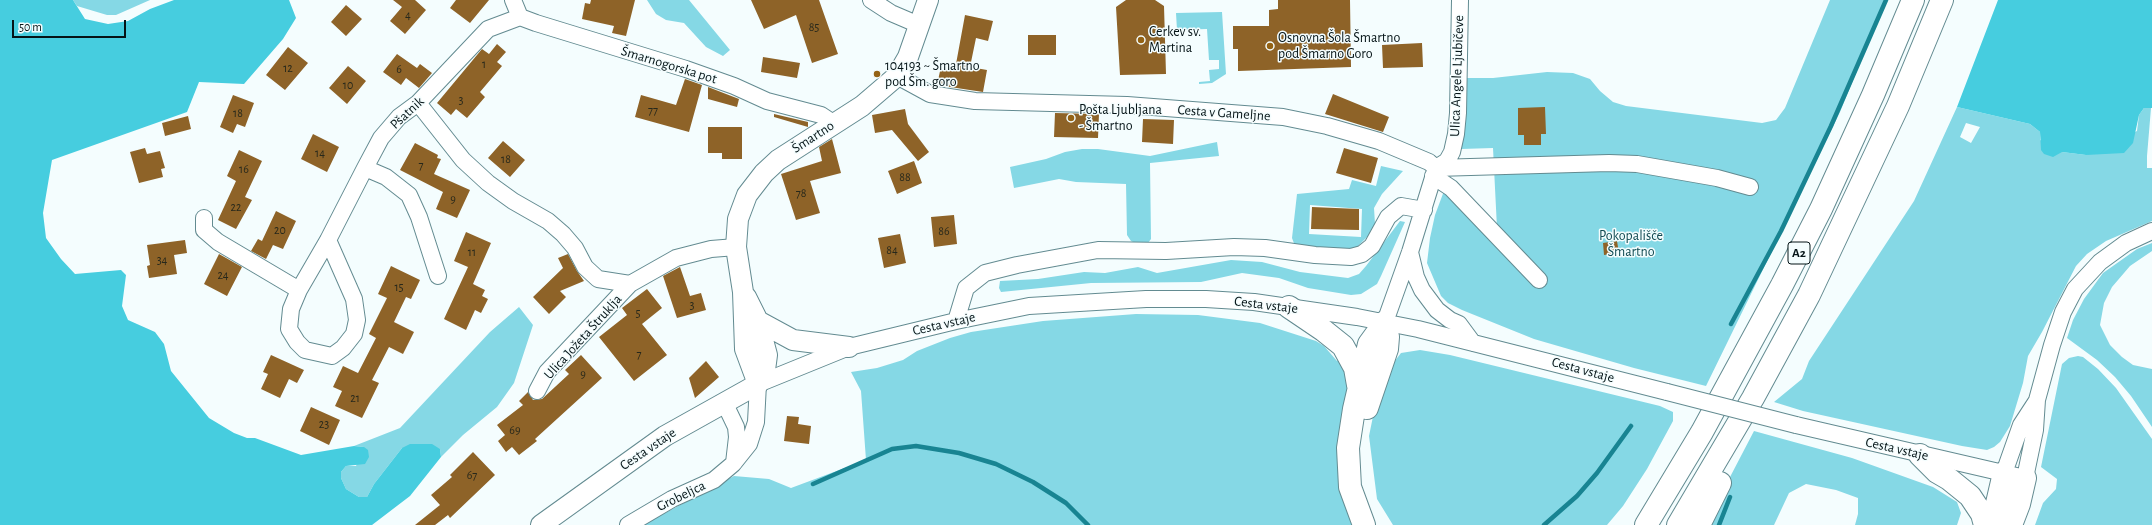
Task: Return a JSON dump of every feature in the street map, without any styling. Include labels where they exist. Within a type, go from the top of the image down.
[{"type":"highway","name":"A2","points":[[1646,525],[1674,481],[1762,324],[1821,209],[1873,95],[1913,0]]},
{"type":"highway","name":"A2","points":[[1678,525],[1753,398],[1846,220],[1898,106],[1942,0]]},
{"type":"highway","points":[[1289,307],[1323,330],[1343,346],[1355,368],[1358,389]]},
{"type":"highway","points":[[1364,525],[1350,487],[1347,464],[1350,430],[1369,344],[1385,322]]},
{"type":"highway","points":[[1377,525],[1365,496],[1361,480],[1359,457],[1364,419],[1387,349],[1388,337],[1385,322]]},
{"type":"highway","points":[[1699,525],[1738,449],[1753,398]]},
{"type":"highway","points":[[1920,455],[1937,472],[1949,479],[1970,496],[1982,514],[1985,525]]},
{"type":"highway","points":[[1992,525],[2014,476]]},
{"type":"highway","points":[[2012,525],[2019,504],[2014,476]]},
{"type":"highway","points":[[1629,525],[1645,502],[1674,481]]},
{"type":"main road","name":"Šmartno","points":[[743,292],[736,247],[738,220],[747,195],[754,184],[778,160],[878,94],[897,76],[908,57],[928,0]]},
{"type":"main road","points":[[743,292],[758,321],[768,356],[765,370],[758,384]]},
{"type":"main road","points":[[743,292],[745,349],[758,384]]},
{"type":"main road","points":[[758,321],[793,340],[849,347]]},
{"type":"main road","name":"Cesta vstaje","points":[[541,525],[665,436],[758,384]]},
{"type":"street","points":[[513,0],[520,16]]},
{"type":"street","points":[[871,0],[891,13],[920,25]]},
{"type":"street","name":"Ulica Angele Ljubičeve","points":[[1434,172],[1447,161],[1452,152],[1456,134],[1458,113],[1460,0]]},
{"type":"street","name":"Pšatnik","points":[[328,240],[354,299],[357,320],[354,334],[343,348],[332,356],[305,350],[297,342],[289,329],[291,309],[299,290],[328,240],[365,168],[382,138],[399,117],[418,104],[488,29],[520,16]]},
{"type":"street","name":"Šmarnogorska pot","points":[[520,16],[568,34],[706,76],[734,86],[767,101],[821,115],[833,123]]},
{"type":"street","name":"Cesta v Gameljne","points":[[897,76],[930,94],[975,101],[1127,105],[1283,117],[1327,126],[1379,141],[1417,157],[1451,188],[1539,280]]},
{"type":"street","name":"Ulica Jožeta Štruklja","points":[[418,104],[458,155],[488,183],[514,201],[548,221],[563,234],[591,274],[598,279],[630,284]]},
{"type":"street","points":[[1385,322],[1424,210],[1434,172],[1609,163],[1637,164],[1717,178],[1750,186]]},
{"type":"street","points":[[365,168],[386,177],[409,195],[419,218],[438,276]]},
{"type":"street","points":[[956,321],[966,288],[985,273],[1017,265],[1098,250],[1166,251],[1249,247],[1351,257],[1362,254],[1372,246],[1388,217],[1401,206],[1424,210]]},
{"type":"street","points":[[204,218],[204,230],[218,242],[299,290]]},
{"type":"street","points":[[2014,476],[2035,430],[2037,400],[2052,344],[2063,312],[2075,289],[2100,262],[2126,243],[2152,231]]},
{"type":"street","name":"Ulica Jožeta Štruklja","points":[[536,391],[547,372],[630,284],[676,258],[711,249],[736,247]]},
{"type":"street","points":[[1410,252],[1414,271],[1422,290],[1437,310],[1450,320],[1459,324],[1473,343]]},
{"type":"street","name":"Cesta vstaje","points":[[758,384],[849,347],[956,321],[1029,306],[1146,299],[1206,299],[1289,307],[1385,322],[1796,425],[2014,476]]},
{"type":"street","name":"Grobeljca","points":[[628,525],[672,499],[714,480],[734,464],[749,444],[756,422],[758,384]]},
{"type":"street","points":[[724,402],[736,428],[737,437],[734,464]]},
{"type":"green space","points":[[73,0],[150,0],[116,15],[107,15],[77,6]]},
{"type":"green space","points":[[647,0],[689,0],[730,50],[723,56],[706,47],[684,23],[666,20],[656,14]]},
{"type":"green space","name":"Pokopališče Šmartno","points":[[1830,0],[1886,0],[1840,112],[1706,386],[1634,368],[1534,339],[1462,310],[1448,303],[1441,296],[1427,263],[1435,215],[1444,191],[1497,228],[1493,148],[1461,149],[1464,78],[1493,78],[1547,72],[1573,73],[1590,79],[1600,91],[1613,102],[1626,106],[1762,123],[1776,120],[1785,108]]},
{"type":"green space","points":[[1222,12],[1226,74],[1212,83],[1199,84],[1199,82],[1210,81],[1209,70],[1219,69],[1219,60],[1209,60],[1207,29],[1177,30],[1176,13]]},
{"type":"green space","points":[[1957,107],[2030,124],[2040,132],[2040,140],[2062,152],[2086,155],[2137,131],[2139,115],[2144,108],[2151,108],[2147,168],[2152,168],[2152,221],[2106,241],[2087,254],[2076,266],[2028,356],[2023,383],[2010,426],[2000,442],[1987,450],[1962,446],[1803,411],[1774,402],[1802,379],[1809,361],[1914,201]],"holes":[[[1966,123],[1980,127],[1971,143],[1960,137]]]},
{"type":"green space","points":[[1217,142],[1219,156],[1150,163],[1151,239],[1148,243],[1139,245],[1131,241],[1127,235],[1126,184],[1076,182],[1059,179],[1014,188],[1010,167],[1046,159],[1065,152],[1082,149],[1098,149],[1150,156]]},
{"type":"green space","points":[[1381,166],[1403,171],[1382,194],[1374,208],[1375,224],[1369,235],[1354,250],[1295,246],[1292,238],[1297,194],[1349,189],[1352,180],[1376,186]],"holes":[[[1310,205],[1362,209],[1361,237],[1309,234]]]},
{"type":"green space","points":[[1400,221],[1405,222],[1377,284],[1361,294],[1351,295],[1308,288],[1279,278],[1242,273],[1201,282],[1091,283],[1001,292],[999,288],[1000,281],[1038,279],[1084,272],[1105,273],[1138,267],[1157,273],[1231,260],[1262,262],[1300,272],[1348,278],[1359,274]]},
{"type":"green space","points":[[2152,243],[2152,251],[2130,266],[2112,287],[2104,303],[2100,325],[2110,345],[2122,357],[2133,365],[2152,369],[2152,427],[2131,396],[2115,377],[2097,360],[2067,338],[2073,320],[2084,299],[2103,273],[2137,249]]},
{"type":"green space","points":[[519,307],[533,325],[514,383],[497,407],[463,435],[441,457],[440,449],[402,448],[374,484],[367,497],[359,497],[346,489],[341,478],[341,472],[346,466],[356,466],[364,447],[354,446],[400,428],[490,332]]},
{"type":"green space","points":[[1136,314],[1198,315],[1260,323],[1316,341],[1324,346],[1337,361],[1343,358],[1349,372],[1356,525],[643,525],[734,476],[769,479],[791,488],[866,460],[861,391],[851,372],[877,368],[903,360],[917,351],[950,338],[971,332],[1043,321]]},
{"type":"green space","points":[[1420,350],[1450,355],[1660,406],[1673,412],[1673,421],[1647,469],[1623,506],[1607,525],[1393,525],[1377,499],[1369,436],[1378,392],[1394,362],[1401,353]]},
{"type":"green space","points":[[2078,356],[2083,357],[2098,369],[2116,388],[2152,439],[2152,525],[2035,525],[2043,503],[2056,489],[2057,479],[2041,467],[2062,364],[2069,358]]},
{"type":"green space","points":[[1754,431],[1852,458],[1933,487],[1957,502],[1961,513],[1957,525],[1855,525],[1858,514],[1858,498],[1836,490],[1806,484],[1789,493],[1774,525],[1705,525]]},
{"type":"shaded area","points":[[0,0],[73,0],[85,19],[108,24],[128,21],[150,9],[174,0],[289,0],[296,18],[283,39],[244,84],[199,82],[187,112],[52,160],[43,213],[46,238],[61,259],[75,274],[121,270],[126,275],[122,306],[128,320],[155,332],[164,344],[171,371],[209,418],[234,433],[247,438],[255,438],[301,455],[354,446],[364,447],[368,450],[369,457],[365,464],[346,466],[341,472],[341,478],[346,489],[359,497],[367,497],[374,484],[402,448],[410,444],[432,444],[440,449],[441,457],[410,496],[372,525],[0,525]]},
{"type":"shaded area","points":[[1998,0],[2152,0],[2152,108],[2144,108],[2139,115],[2133,143],[2124,153],[2086,155],[2062,152],[2053,157],[2044,154],[2041,150],[2040,132],[2030,124],[1957,107]]},
{"type":"building","points":[[393,0],[415,0],[426,10],[405,34],[390,21],[402,7]]},
{"type":"building","points":[[456,0],[489,0],[470,23],[450,8]]},
{"type":"building","points":[[591,0],[635,0],[626,36],[612,33],[614,26],[582,19],[585,3],[590,4]]},
{"type":"building","points":[[751,0],[819,0],[838,54],[812,63],[796,15],[764,29]]},
{"type":"building","name":"Cerkev sv. Martina","points":[[1126,0],[1155,0],[1164,6],[1166,74],[1120,75],[1116,7]]},
{"type":"building","points":[[1278,0],[1350,0],[1351,67],[1238,71],[1238,49],[1233,49],[1233,26],[1269,26],[1269,10],[1278,9]]},
{"type":"building","points":[[346,5],[362,19],[346,36],[331,22]]},
{"type":"building","points":[[965,15],[993,21],[988,41],[976,38],[970,67],[987,70],[983,92],[937,85],[942,62],[956,64]]},
{"type":"building","points":[[1028,35],[1056,35],[1056,55],[1028,55]]},
{"type":"building","points":[[1422,43],[1423,67],[1383,68],[1382,45]]},
{"type":"building","points":[[497,44],[506,52],[497,62],[502,66],[480,92],[485,97],[467,118],[456,109],[451,115],[437,103],[482,49],[489,54]]},
{"type":"building","points":[[288,47],[308,63],[285,90],[266,75]]},
{"type":"building","points":[[397,54],[417,68],[420,64],[432,73],[419,88],[406,78],[401,85],[383,72]]},
{"type":"building","points":[[763,57],[800,63],[797,78],[761,72]]},
{"type":"building","points":[[348,66],[366,81],[347,104],[329,88]]},
{"type":"building","points":[[685,79],[702,85],[689,132],[635,117],[641,95],[676,105]]},
{"type":"building","points":[[708,87],[739,99],[737,107],[708,99]]},
{"type":"building","points":[[1333,94],[1389,117],[1383,132],[1325,114]]},
{"type":"building","points":[[233,95],[254,103],[245,127],[237,124],[233,133],[220,127]]},
{"type":"building","points":[[1545,107],[1546,134],[1541,134],[1541,145],[1524,145],[1524,135],[1518,135],[1518,108]]},
{"type":"building","points":[[905,109],[908,124],[929,152],[918,161],[892,130],[875,133],[872,115]]},
{"type":"building","points":[[1055,113],[1099,114],[1098,138],[1054,137]]},
{"type":"building","points":[[774,114],[808,122],[808,127],[774,117]]},
{"type":"building","points":[[188,116],[191,129],[165,136],[162,123]]},
{"type":"building","points":[[1143,119],[1174,120],[1173,144],[1142,142]]},
{"type":"building","points":[[708,127],[742,127],[742,159],[722,159],[722,153],[708,153]]},
{"type":"building","points":[[313,134],[339,147],[327,172],[301,159]]},
{"type":"building","points":[[832,139],[841,173],[810,181],[820,213],[796,220],[781,174],[822,161],[819,147]]},
{"type":"building","points":[[503,141],[525,160],[510,177],[488,158]]},
{"type":"building","points":[[415,143],[438,155],[437,158],[441,159],[434,174],[470,190],[457,218],[436,209],[443,192],[400,170]]},
{"type":"building","points":[[145,148],[147,154],[160,151],[165,168],[161,169],[163,177],[139,183],[130,152]]},
{"type":"building","points":[[1344,148],[1378,158],[1371,183],[1336,173]]},
{"type":"building","points":[[239,150],[262,161],[245,197],[252,200],[236,229],[218,220],[236,181],[227,176]]},
{"type":"building","points":[[914,161],[922,183],[897,194],[888,171]]},
{"type":"building","points":[[1312,207],[1359,209],[1359,230],[1311,229]]},
{"type":"building","points":[[276,211],[296,221],[283,249],[273,245],[266,259],[251,251],[258,239],[262,241]]},
{"type":"building","points":[[954,215],[957,244],[934,247],[931,217]]},
{"type":"building","points":[[466,232],[491,243],[473,284],[485,290],[482,296],[488,299],[481,313],[475,310],[466,330],[444,319],[468,267],[454,261]]},
{"type":"building","points":[[900,234],[906,263],[884,268],[878,238]]},
{"type":"building","points":[[185,240],[187,253],[174,255],[177,274],[149,278],[147,266],[150,265],[147,245]]},
{"type":"building","points":[[1617,241],[1619,253],[1604,255],[1603,243]]},
{"type":"building","points":[[219,254],[242,267],[227,296],[204,284]]},
{"type":"building","points":[[568,254],[584,281],[560,291],[566,297],[549,314],[533,297],[563,268],[558,258]]},
{"type":"building","points":[[391,266],[420,280],[411,299],[406,297],[394,322],[414,332],[403,354],[389,347],[372,380],[379,383],[362,418],[335,406],[342,391],[333,387],[343,366],[358,373],[376,338],[369,334],[387,298],[378,294]]},
{"type":"building","points":[[680,267],[690,296],[701,293],[706,310],[677,318],[663,276]]},
{"type":"building","points":[[647,289],[662,308],[642,324],[667,355],[634,381],[599,337],[627,315],[622,308]]},
{"type":"building","points":[[271,355],[304,370],[297,383],[289,379],[280,398],[261,389],[268,374],[263,372]]},
{"type":"building","points":[[581,355],[602,378],[535,439],[537,441],[519,455],[512,447],[506,452],[498,441],[505,435],[497,425],[523,405],[519,401],[528,392],[533,400],[542,399],[569,374],[565,370]]},
{"type":"building","points":[[706,361],[719,377],[695,398],[689,378]]},
{"type":"building","points":[[311,407],[340,420],[329,445],[300,431]]},
{"type":"building","points":[[787,416],[799,417],[798,424],[811,426],[809,444],[784,441]]},
{"type":"building","points":[[473,452],[495,475],[450,518],[448,515],[435,525],[415,525],[440,505],[431,495],[452,477],[450,475]]},
{"type":"waterway","points":[[1731,324],[1781,231],[1831,126],[1886,0]]},
{"type":"waterway","points":[[1544,525],[1577,496],[1597,473],[1631,426]]},
{"type":"waterway","points":[[813,484],[892,449],[916,446],[959,453],[996,464],[1033,482],[1066,503],[1088,525]]},
{"type":"waterway","points":[[1719,525],[1730,497]]},
{"type":"place","name":"Cerkev sv. Martina","points":[[1141,40]]},
{"type":"place","name":"Osnovna Šola Šmartno pod Šmarno Goro","points":[[1270,46]]},
{"type":"place","name":"104193 ~ Šmartno pod Šm. goro","points":[[877,74]]},
{"type":"place","name":"Pošta Ljubljana - Šmartno","points":[[1071,118]]}]
